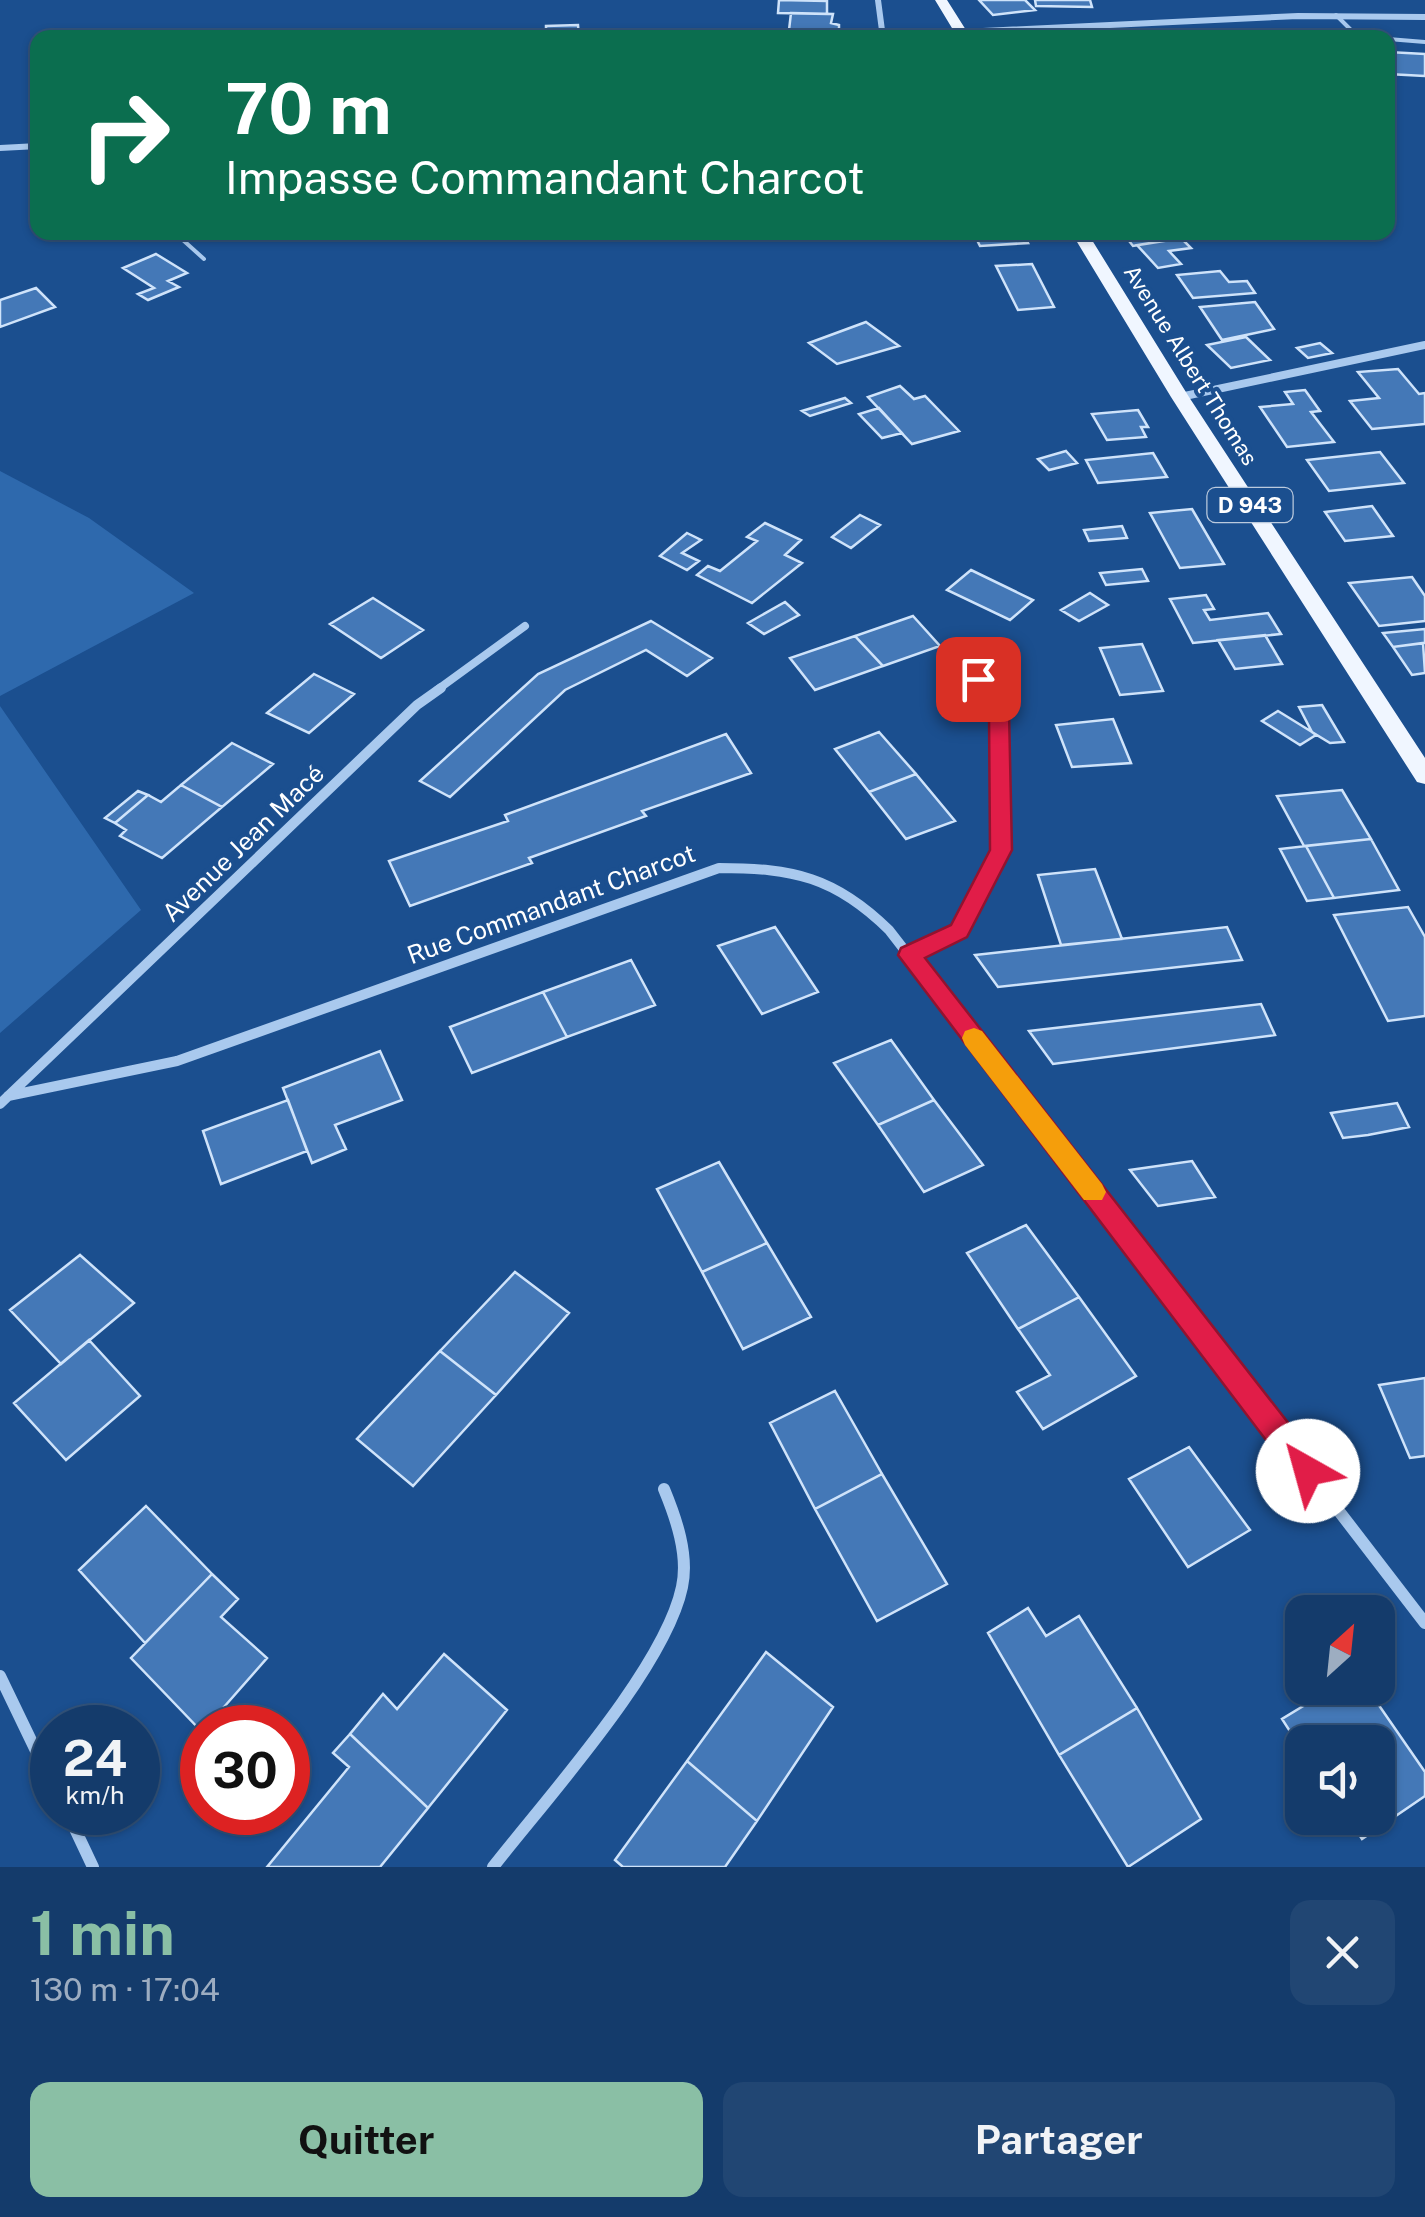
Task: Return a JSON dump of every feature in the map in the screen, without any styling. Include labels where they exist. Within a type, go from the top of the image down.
[{"type":"main road","points":[[942,0],[961,30]]},
{"type":"main road","name":"Avenue Albert Thomas","points":[[1084,240],[1180,398],[1425,776]]},
{"type":"street","points":[[878,0],[882,30]]},
{"type":"street","points":[[1057,30],[1336,15],[1425,17]]},
{"type":"street","points":[[0,148],[30,146]]},
{"type":"street","points":[[1180,398],[1290,377],[1425,344]]},
{"type":"street","name":"Avenue Jean Macé","points":[[4,1100],[417,705],[526,626]]},
{"type":"street","points":[[910,955],[959,931],[1001,850],[999,711],[978,679]]},
{"type":"street","name":"Rue Commandant Charcot","points":[[4,1100],[177,1061],[719,868],[773,866],[832,883],[876,913],[910,955],[1425,1623]]},
{"type":"street","points":[[494,1867],[660,1643],[682,1586],[676,1518],[664,1490]]},
{"type":"street","points":[[0,1676],[30,1738]]},
{"type":"street","points":[[78,1835],[93,1867]]},
{"type":"lane","points":[[1336,15],[1351,30]]},
{"type":"lane","points":[[1395,40],[1425,42]]},
{"type":"lane","points":[[183,240],[204,259]]},
{"type":"shaded area","points":[[0,471],[89,518],[194,593],[0,696]]},
{"type":"shaded area","points":[[0,706],[141,910],[0,1033]]},
{"type":"building","points":[[779,0],[827,1],[827,14],[778,13]]},
{"type":"building","points":[[979,0],[1025,0],[1035,10],[993,15]]},
{"type":"building","points":[[1035,0],[1090,0],[1092,7],[1036,6]]},
{"type":"building","points":[[791,13],[833,14],[831,23],[839,25],[839,30],[789,30]]},
{"type":"building","points":[[578,25],[578,30],[546,30],[546,26]]},
{"type":"building","points":[[1395,52],[1425,54],[1425,76],[1395,74]]},
{"type":"building","points":[[977,240],[1028,243],[980,246]]},
{"type":"building","points":[[1128,240],[1170,240],[1133,246]]},
{"type":"building","points":[[1183,240],[1191,248],[1169,251],[1181,264],[1158,268],[1137,245]]},
{"type":"building","points":[[156,254],[187,273],[168,281],[179,287],[148,300],[138,294],[154,288],[123,268]]},
{"type":"building","points":[[1032,264],[1054,307],[1018,310],[996,266]]},
{"type":"building","points":[[1220,271],[1229,282],[1247,281],[1255,293],[1193,298],[1177,275]]},
{"type":"building","points":[[36,288],[55,307],[0,327],[0,300]]},
{"type":"building","points":[[1255,302],[1274,329],[1222,340],[1200,307]]},
{"type":"building","points":[[866,322],[899,346],[837,364],[809,343]]},
{"type":"building","points":[[1246,337],[1270,360],[1231,368],[1207,345]]},
{"type":"building","points":[[1320,343],[1332,353],[1308,358],[1297,348]]},
{"type":"building","points":[[1398,369],[1419,394],[1425,393],[1425,424],[1372,429],[1350,401],[1379,398],[1358,372]]},
{"type":"building","points":[[900,386],[914,399],[925,396],[959,431],[912,444],[868,397]]},
{"type":"building","points":[[1305,390],[1320,411],[1311,412],[1334,442],[1287,447],[1260,407],[1293,404],[1285,392]]},
{"type":"building","points":[[845,398],[851,403],[810,416],[802,411]]},
{"type":"building","points":[[879,408],[902,433],[882,438],[859,414]]},
{"type":"building","points":[[1138,410],[1148,427],[1141,427],[1146,437],[1107,440],[1092,414]]},
{"type":"building","points":[[1066,451],[1077,463],[1049,470],[1038,459]]},
{"type":"building","points":[[1380,452],[1404,483],[1329,491],[1307,460]]},
{"type":"building","points":[[1153,453],[1167,477],[1098,483],[1086,460]]},
{"type":"building","points":[[1372,506],[1393,536],[1345,541],[1325,512]]},
{"type":"building","points":[[1192,509],[1224,564],[1180,568],[1150,513]]},
{"type":"building","points":[[860,515],[880,525],[851,548],[832,537]]},
{"type":"building","points":[[765,523],[801,540],[785,555],[802,563],[752,603],[697,575],[708,566],[720,571],[757,541],[747,537]]},
{"type":"building","points":[[1122,526],[1127,538],[1089,541],[1084,530]]},
{"type":"building","points":[[687,533],[701,540],[682,553],[699,561],[687,570],[660,556]]},
{"type":"building","points":[[1142,569],[1148,581],[1106,585],[1100,573]]},
{"type":"building","points":[[971,570],[1033,600],[1010,620],[947,590]]},
{"type":"building","points":[[1412,577],[1425,596],[1425,621],[1379,626],[1349,583]]},
{"type":"building","points":[[1090,593],[1108,605],[1079,621],[1061,610]]},
{"type":"building","points":[[1206,595],[1214,609],[1204,610],[1210,620],[1268,613],[1281,634],[1193,643],[1170,599]]},
{"type":"building","points":[[373,598],[423,630],[381,658],[330,624]]},
{"type":"building","points":[[785,602],[799,615],[764,634],[748,623]]},
{"type":"building","points":[[913,616],[940,646],[883,666],[855,636]]},
{"type":"building","points":[[651,621],[712,658],[687,676],[646,650],[565,690],[450,797],[420,781],[538,674]]},
{"type":"building","points":[[1425,629],[1425,643],[1393,647],[1383,633]]},
{"type":"building","points":[[1265,635],[1282,664],[1235,669],[1218,640]]},
{"type":"building","points":[[855,636],[883,666],[815,690],[790,658]]},
{"type":"building","points":[[1423,643],[1425,673],[1412,675],[1393,647]]},
{"type":"building","points":[[1142,644],[1163,691],[1120,695],[1100,648]]},
{"type":"building","points":[[314,674],[354,694],[309,733],[267,713]]},
{"type":"building","points":[[1322,705],[1344,742],[1330,743],[1312,732],[1299,707]]},
{"type":"building","points":[[1278,711],[1316,735],[1300,745],[1262,721]]},
{"type":"building","points":[[1113,719],[1131,763],[1072,767],[1056,725]]},
{"type":"building","points":[[879,732],[916,774],[869,792],[835,749]]},
{"type":"building","points":[[726,734],[751,773],[642,811],[646,816],[529,858],[532,863],[410,906],[389,861],[508,821],[505,815]]},
{"type":"building","points":[[232,743],[273,764],[222,807],[181,785]]},
{"type":"building","points":[[916,774],[955,821],[906,839],[869,792]]},
{"type":"building","points":[[181,785],[222,807],[162,858],[120,836],[126,830],[115,823],[148,795],[161,802]]},
{"type":"building","points":[[1342,790],[1371,839],[1304,846],[1277,796]]},
{"type":"building","points":[[138,791],[148,795],[115,823],[105,818]]},
{"type":"building","points":[[1371,839],[1399,890],[1334,898],[1306,846]]},
{"type":"building","points":[[1306,846],[1334,898],[1307,901],[1280,849]]},
{"type":"building","points":[[1095,869],[1122,939],[1061,945],[1038,875]]},
{"type":"building","points":[[1408,907],[1425,937],[1425,1016],[1388,1021],[1334,915]]},
{"type":"building","points":[[775,927],[818,992],[762,1014],[718,946]]},
{"type":"building","points":[[1227,927],[1242,960],[998,987],[975,955]]},
{"type":"building","points":[[631,960],[655,1005],[567,1037],[543,992]]},
{"type":"building","points":[[543,992],[567,1037],[472,1073],[450,1027]]},
{"type":"building","points":[[1261,1004],[1275,1035],[1053,1064],[1029,1031]]},
{"type":"building","points":[[891,1040],[934,1100],[878,1125],[834,1063]]},
{"type":"building","points":[[380,1051],[402,1100],[335,1125],[346,1149],[312,1163],[283,1088]]},
{"type":"building","points":[[288,1100],[307,1151],[221,1184],[203,1131]]},
{"type":"building","points":[[934,1100],[983,1165],[924,1192],[878,1125]]},
{"type":"building","points":[[1397,1103],[1409,1127],[1368,1135],[1343,1138],[1331,1113]]},
{"type":"building","points":[[1192,1161],[1215,1197],[1158,1206],[1130,1170]]},
{"type":"building","points":[[719,1162],[767,1243],[702,1272],[657,1189]]},
{"type":"building","points":[[1026,1225],[1079,1297],[1018,1329],[967,1253]]},
{"type":"building","points":[[767,1243],[811,1317],[743,1349],[702,1272]]},
{"type":"building","points":[[80,1255],[134,1303],[61,1364],[10,1310]]},
{"type":"building","points":[[515,1272],[569,1313],[496,1395],[440,1351]]},
{"type":"building","points":[[1079,1297],[1136,1376],[1043,1429],[1017,1392],[1050,1375],[1018,1329]]},
{"type":"building","points":[[89,1340],[140,1396],[66,1460],[14,1403]]},
{"type":"building","points":[[440,1351],[496,1395],[413,1486],[357,1439]]},
{"type":"building","points":[[1425,1378],[1425,1456],[1410,1458],[1379,1385]]},
{"type":"building","points":[[835,1391],[882,1474],[815,1509],[770,1423]]},
{"type":"building","points":[[1189,1447],[1250,1530],[1188,1567],[1129,1479]]},
{"type":"building","points":[[882,1474],[947,1584],[877,1621],[815,1509]]},
{"type":"building","points":[[146,1506],[212,1574],[145,1643],[79,1570]]},
{"type":"building","points":[[212,1574],[238,1599],[221,1617],[267,1658],[226,1705],[180,1705],[180,1709],[131,1658]]},
{"type":"building","points":[[1028,1608],[1046,1636],[1079,1616],[1137,1708],[1059,1755],[988,1633]]},
{"type":"building","points":[[766,1652],[833,1707],[757,1821],[687,1761]]},
{"type":"building","points":[[444,1654],[507,1710],[428,1808],[350,1734],[383,1694],[397,1709]]},
{"type":"building","points":[[1305,1705],[1379,1705],[1393,1725],[1286,1725],[1282,1719]]},
{"type":"building","points":[[1137,1708],[1201,1819],[1128,1867],[1059,1755]]},
{"type":"building","points":[[1395,1729],[1425,1772],[1425,1796],[1395,1816]]},
{"type":"building","points":[[350,1734],[428,1808],[380,1867],[267,1867],[293,1835],[310,1835],[310,1815],[349,1767],[333,1753]]},
{"type":"building","points":[[687,1761],[757,1821],[725,1867],[623,1867],[615,1860]]},
{"type":"slow traffic","points":[[974,1038],[1093,1192]]},
{"type":"route","points":[[978,679],[999,711],[1001,850],[959,931],[910,955],[1308,1471]]}]
